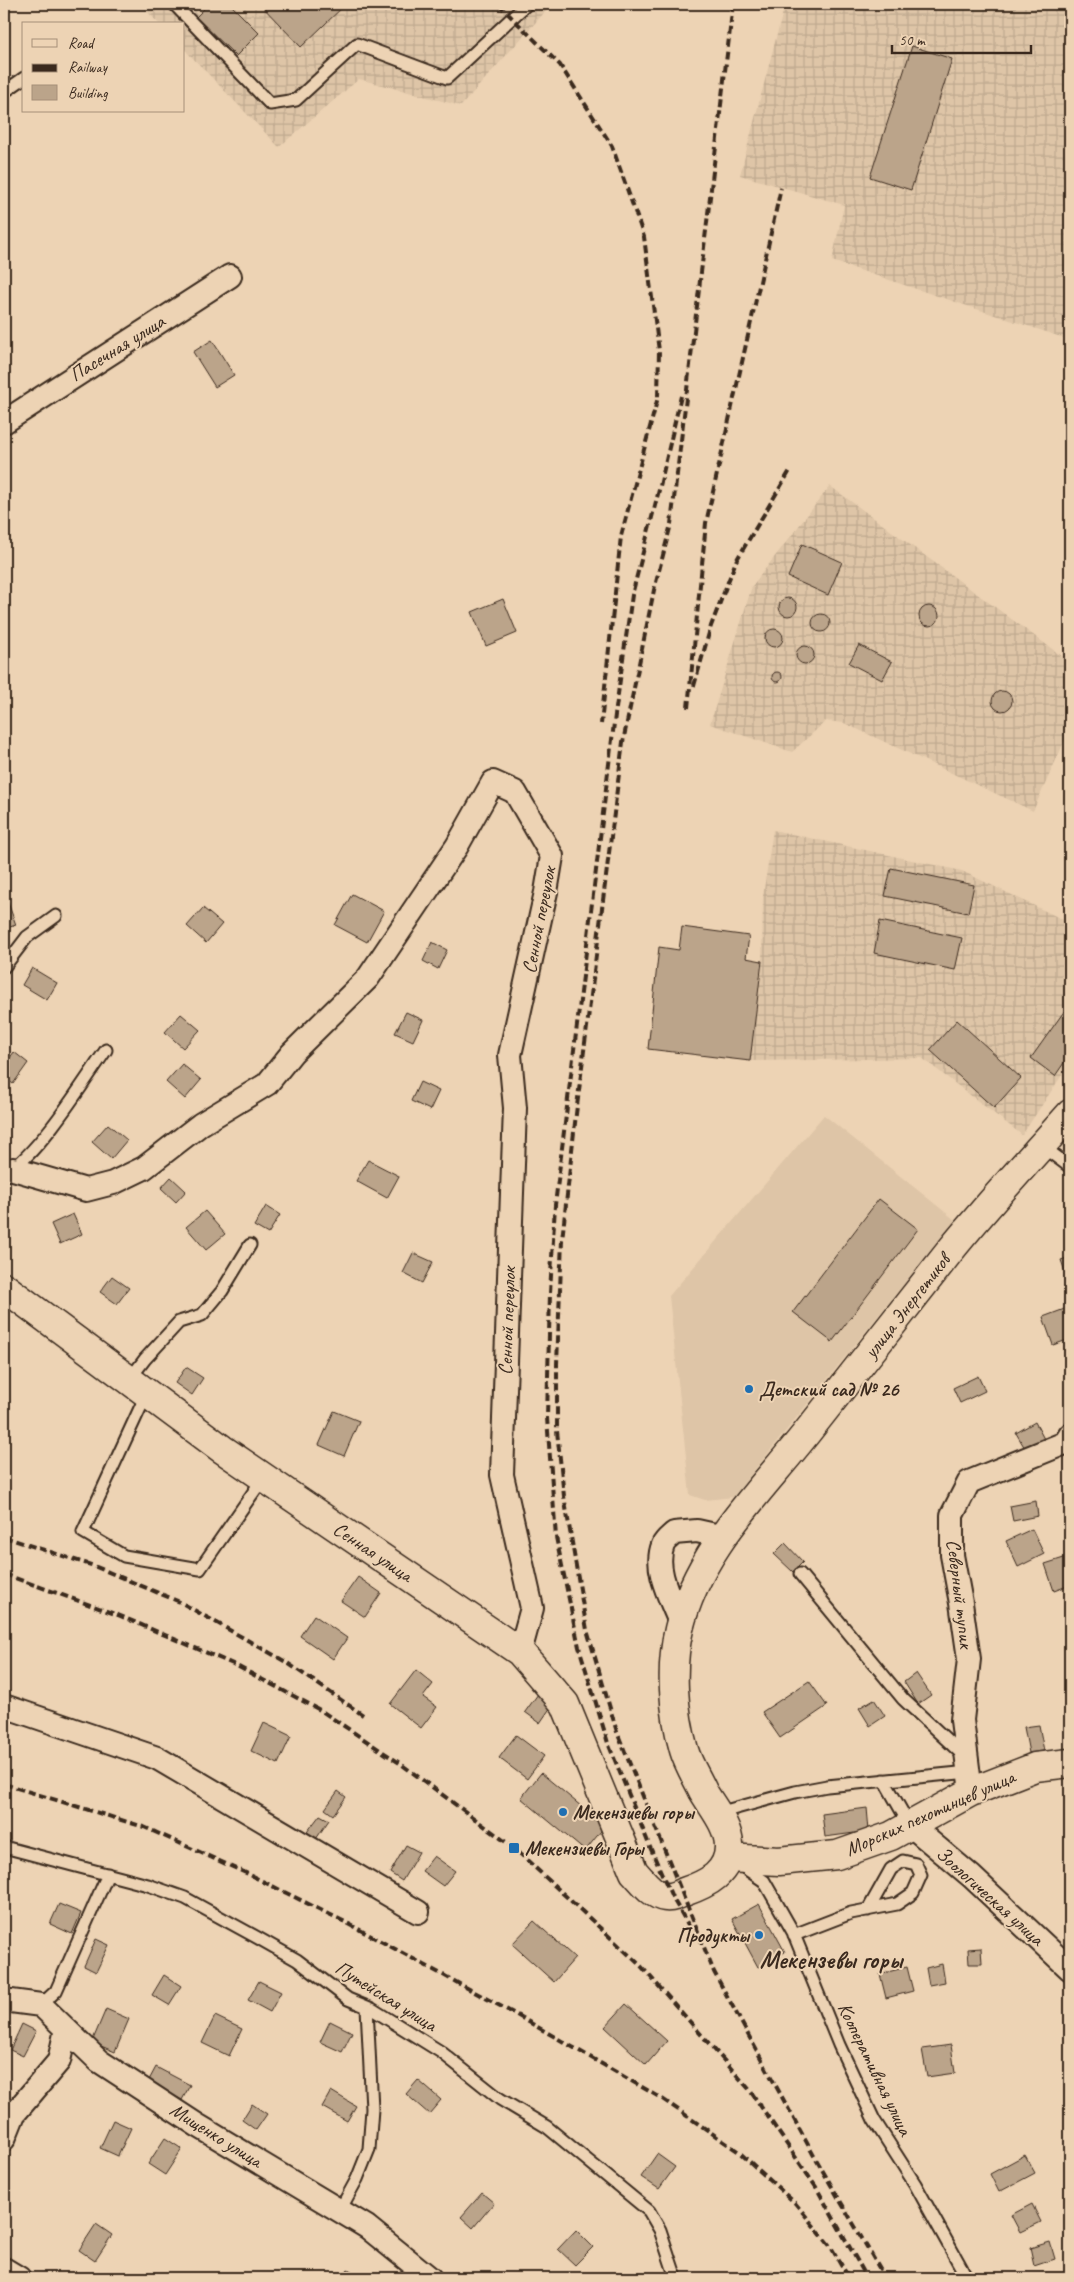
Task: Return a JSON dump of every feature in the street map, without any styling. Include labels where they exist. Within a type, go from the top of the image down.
[{"type":"main road","name":"улица Энергетиков","points":[[729,1858],[729,1843],[726,1830],[684,1752],[679,1731],[674,1677],[680,1625],[698,1577],[724,1537],[952,1249],[1070,1114]]},
{"type":"main road","name":"Сенная улица","points":[[4,1287],[138,1387],[264,1477],[520,1652],[565,1704],[634,1872],[652,1892],[663,1897],[672,1897],[706,1884],[719,1875],[729,1858]]},
{"type":"main road","name":"Морских пехотинцев улица","points":[[729,1858],[779,1862],[837,1855],[891,1836],[909,1824],[969,1774],[1070,1763]]},
{"type":"street","name":"Пасечная улица","points":[[4,422],[230,276]]},
{"type":"street","name":"Сенной переулок","points":[[9,1173],[86,1190],[113,1183],[144,1168],[201,1124],[267,1084],[292,1053],[368,978],[457,846],[493,782],[515,792],[552,856],[546,892],[510,1056],[515,1108],[502,1475],[532,1608],[520,1652]]},
{"type":"street","name":"Северный тупик","points":[[969,1774],[962,1720],[968,1659],[961,1603],[952,1555],[952,1516],[969,1482],[1065,1444],[1070,1436]]},
{"type":"street","points":[[680,1625],[663,1578],[660,1562],[664,1543],[674,1533],[697,1531],[724,1537]]},
{"type":"street","points":[[4,1706],[157,1758],[418,1912]]},
{"type":"street","name":"Зоологическая улица","points":[[909,1824],[972,1877],[1070,1969]]},
{"type":"street","points":[[4,2002],[11,2001],[41,2005]]},
{"type":"street","name":"Мищенко улица","points":[[41,2005],[99,2061],[197,2125],[368,2227],[430,2278]]},
{"type":"street","points":[[4,2139],[14,2114],[59,2061],[66,2029]]},
{"type":"street","points":[[4,2269],[19,2278]]},
{"type":"lane","points":[[174,4],[270,104],[296,100],[357,44],[447,78],[527,4]]},
{"type":"lane","points":[[4,92],[22,79]]},
{"type":"lane","points":[[4,967],[27,936],[56,916]]},
{"type":"lane","points":[[9,1173],[70,1102],[106,1050]]},
{"type":"lane","points":[[1042,1146],[1070,1167]]},
{"type":"lane","points":[[250,1245],[222,1290],[202,1315],[179,1322],[145,1359],[138,1387],[83,1532],[124,1556],[200,1569],[264,1477]]},
{"type":"lane","points":[[800,1574],[902,1699],[969,1774]]},
{"type":"lane","points":[[716,1814],[795,1792],[884,1780],[969,1774]]},
{"type":"lane","points":[[884,1780],[909,1824]]},
{"type":"lane","name":"Путейская улица","points":[[4,1847],[148,1885],[185,1898],[298,1960],[348,1999],[367,2007],[441,2052],[500,2099],[547,2127],[649,2211],[660,2230],[676,2278]]},
{"type":"lane","name":"Кооперативная улица","points":[[729,1858],[764,1882],[794,1935],[839,2046],[874,2120],[914,2184],[967,2278]]},
{"type":"lane","points":[[794,1935],[851,1913],[868,1910],[897,1904],[913,1893],[921,1875],[916,1864],[903,1861],[891,1869],[868,1910]]},
{"type":"lane","points":[[41,2005],[56,1991],[108,1874]]},
{"type":"lane","points":[[340,2210],[357,2179],[369,2149],[372,2109],[367,2007]]},
{"type":"shaded area","points":[[140,4],[552,4],[461,106],[359,79],[279,147],[185,50],[185,22],[157,22]]},
{"type":"shaded area","points":[[785,4],[1070,4],[1070,340],[832,261],[844,205],[740,175]]},
{"type":"shaded area","points":[[830,486],[1070,662],[1070,729],[1033,811],[844,723],[826,721],[792,752],[710,724],[752,586]]},
{"type":"shaded area","points":[[773,830],[962,871],[1070,923],[1070,1063],[1022,1135],[922,1058],[750,1061],[762,961],[763,896]]},
{"type":"shaded area","name":"Детский сад № 26","points":[[824,1115],[955,1220],[733,1497],[705,1500],[690,1495],[669,1296]]},
{"type":"building","points":[[209,4],[230,4],[259,33],[236,56],[196,17]]},
{"type":"building","points":[[260,4],[346,4],[301,47]]},
{"type":"building","points":[[912,46],[952,59],[911,190],[870,177]]},
{"type":"building","points":[[212,340],[234,375],[215,387],[193,352]]},
{"type":"building","points":[[802,544],[842,562],[828,595],[788,577]]},
{"type":"building","points":[[788,598],[794,601],[797,607],[794,613],[788,616],[782,613],[779,607],[782,601]]},
{"type":"building","points":[[503,599],[517,633],[486,646],[472,612]]},
{"type":"building","points":[[925,606],[933,606],[939,612],[939,620],[933,626],[925,626],[919,620],[919,612]]},
{"type":"building","points":[[821,614],[827,617],[830,623],[827,629],[821,632],[815,629],[812,623],[815,617]]},
{"type":"building","points":[[774,629],[780,632],[783,638],[780,644],[774,647],[768,644],[765,638],[768,632]]},
{"type":"building","points":[[859,645],[892,662],[882,680],[849,663]]},
{"type":"building","points":[[805,646],[811,649],[814,655],[811,661],[805,664],[799,661],[796,655],[799,649]]},
{"type":"building","points":[[775,672],[779,672],[782,677],[781,681],[775,682],[772,679],[772,675]]},
{"type":"building","points":[[998,691],[1006,691],[1012,697],[1012,705],[1006,711],[998,711],[992,705],[992,697]]},
{"type":"building","points":[[891,868],[974,885],[968,913],[885,896]]},
{"type":"building","points":[[352,894],[384,911],[367,942],[335,925]]},
{"type":"building","points":[[6,897],[16,925],[4,929],[4,898]]},
{"type":"building","points":[[203,908],[222,924],[206,943],[187,926]]},
{"type":"building","points":[[880,921],[962,938],[955,970],[874,953]]},
{"type":"building","points":[[682,927],[749,936],[746,958],[762,961],[750,1061],[648,1049],[659,947],[679,950]]},
{"type":"building","points":[[432,942],[447,950],[438,969],[423,961]]},
{"type":"building","points":[[32,968],[57,983],[47,1000],[22,985]]},
{"type":"building","points":[[1070,1003],[1070,1054],[1055,1076],[1031,1058]]},
{"type":"building","points":[[406,1012],[423,1020],[413,1041],[395,1033]]},
{"type":"building","points":[[181,1014],[200,1030],[183,1048],[165,1032]]},
{"type":"building","points":[[957,1020],[1021,1078],[994,1108],[930,1050]]},
{"type":"building","points":[[14,1052],[28,1063],[13,1084],[4,1077],[4,1066]]},
{"type":"building","points":[[182,1064],[201,1080],[185,1099],[166,1082]]},
{"type":"building","points":[[420,1082],[439,1091],[430,1110],[411,1101]]},
{"type":"building","points":[[108,1124],[127,1140],[111,1159],[92,1142]]},
{"type":"building","points":[[368,1160],[399,1176],[387,1198],[356,1181]]},
{"type":"building","points":[[171,1177],[186,1191],[176,1202],[161,1188]]},
{"type":"building","points":[[879,1199],[918,1229],[832,1342],[793,1312]]},
{"type":"building","points":[[266,1206],[280,1215],[268,1234],[254,1226]]},
{"type":"building","points":[[205,1211],[225,1234],[206,1250],[186,1227]]},
{"type":"building","points":[[73,1214],[82,1234],[60,1244],[51,1224]]},
{"type":"building","points":[[413,1253],[433,1262],[422,1283],[403,1273]]},
{"type":"building","points":[[1070,1257],[1070,1286],[1061,1260]]},
{"type":"building","points":[[112,1276],[129,1288],[117,1304],[100,1292]]},
{"type":"building","points":[[1070,1307],[1070,1339],[1053,1345],[1043,1317]]},
{"type":"building","points":[[186,1367],[203,1378],[192,1395],[175,1383]]},
{"type":"building","points":[[978,1376],[985,1391],[960,1403],[953,1388]]},
{"type":"building","points":[[334,1411],[359,1421],[344,1456],[319,1445]]},
{"type":"building","points":[[1035,1422],[1044,1439],[1026,1450],[1016,1433]]},
{"type":"building","points":[[1036,1501],[1038,1516],[1013,1521],[1010,1506]]},
{"type":"building","points":[[1032,1529],[1044,1554],[1018,1567],[1006,1541]]},
{"type":"building","points":[[785,1543],[803,1562],[793,1572],[774,1554]]},
{"type":"building","points":[[1070,1556],[1070,1585],[1054,1591],[1045,1564]]},
{"type":"building","points":[[358,1577],[381,1593],[365,1617],[341,1601]]},
{"type":"building","points":[[314,1615],[347,1638],[333,1659],[300,1636]]},
{"type":"building","points":[[416,1670],[433,1684],[423,1697],[437,1707],[421,1728],[390,1704]]},
{"type":"building","points":[[916,1673],[931,1695],[918,1704],[904,1682]]},
{"type":"building","points":[[809,1681],[827,1706],[780,1738],[762,1712]]},
{"type":"building","points":[[538,1694],[553,1704],[540,1723],[525,1712]]},
{"type":"building","points":[[874,1699],[885,1716],[870,1726],[859,1708]]},
{"type":"building","points":[[264,1723],[291,1736],[278,1764],[251,1751]]},
{"type":"building","points":[[1039,1725],[1044,1751],[1029,1753],[1024,1727]]},
{"type":"building","points":[[516,1735],[544,1756],[527,1779],[499,1758]]},
{"type":"building","name":"Мекензиевы горы","points":[[541,1773],[605,1826],[585,1851],[521,1798]]},
{"type":"building","points":[[338,1791],[346,1797],[333,1815],[325,1809]]},
{"type":"building","points":[[867,1808],[869,1831],[825,1837],[822,1814]]},
{"type":"building","points":[[320,1815],[329,1820],[316,1839],[307,1832]]},
{"type":"building","points":[[406,1845],[419,1852],[402,1881],[390,1873]]},
{"type":"building","points":[[434,1856],[455,1871],[443,1886],[422,1871]]},
{"type":"building","points":[[59,1904],[81,1913],[72,1934],[50,1924]]},
{"type":"building","name":"Продукты","points":[[759,1904],[785,1952],[758,1967],[732,1919]]},
{"type":"building","points":[[534,1921],[575,1958],[554,1982],[512,1944]]},
{"type":"building","points":[[96,1939],[109,1945],[96,1972],[84,1966]]},
{"type":"building","points":[[981,1948],[982,1964],[969,1964],[968,1949]]},
{"type":"building","points":[[942,1964],[945,1982],[929,1985],[926,1968]]},
{"type":"building","points":[[907,1967],[913,1991],[886,1998],[880,1974]]},
{"type":"building","points":[[164,1975],[181,1986],[169,2005],[152,1995]]},
{"type":"building","points":[[259,1981],[281,1992],[270,2012],[248,2000]]},
{"type":"building","points":[[626,2004],[667,2041],[646,2065],[605,2027]]},
{"type":"building","points":[[106,2009],[129,2019],[115,2052],[92,2042]]},
{"type":"building","points":[[215,2016],[242,2029],[229,2056],[202,2043]]},
{"type":"building","points":[[330,2021],[352,2032],[342,2052],[320,2042]]},
{"type":"building","points":[[22,2024],[36,2031],[23,2056],[10,2050]]},
{"type":"building","points":[[951,2045],[955,2073],[927,2077],[922,2049]]},
{"type":"building","points":[[156,2067],[190,2085],[182,2100],[148,2082]]},
{"type":"building","points":[[418,2080],[441,2100],[429,2114],[406,2094]]},
{"type":"building","points":[[331,2091],[356,2106],[347,2121],[322,2107]]},
{"type":"building","points":[[252,2104],[267,2114],[256,2130],[242,2120]]},
{"type":"building","points":[[113,2120],[131,2128],[118,2156],[100,2148]]},
{"type":"building","points":[[165,2138],[182,2149],[165,2175],[148,2164]]},
{"type":"building","points":[[657,2154],[675,2167],[659,2189],[641,2177]]},
{"type":"building","points":[[1025,2155],[1035,2173],[999,2192],[990,2174]]},
{"type":"building","points":[[482,2193],[494,2203],[473,2228],[461,2217]]},
{"type":"building","points":[[1032,2204],[1041,2222],[1020,2232],[1011,2215]]},
{"type":"building","points":[[96,2224],[112,2235],[95,2261],[79,2250]]},
{"type":"building","points":[[576,2230],[593,2247],[575,2265],[558,2249]]},
{"type":"building","points":[[1050,2242],[1055,2259],[1034,2266],[1030,2248]]},
{"type":"building","points":[[348,2269],[363,2278],[342,2278]]},
{"type":"railway","points":[[498,4],[560,65],[612,146],[644,237],[659,351],[658,397],[621,536],[601,724]]},
{"type":"railway","points":[[733,4],[671,524],[654,590],[623,742],[576,1114],[562,1240],[557,1364],[557,1431],[564,1496],[587,1630],[617,1732],[714,1972],[813,2154],[885,2278]]},
{"type":"railway","points":[[688,708],[706,523],[781,188]]},
{"type":"railway","points":[[681,396],[632,595],[615,715],[555,1205],[550,1293],[547,1418],[556,1537],[579,1647],[608,1743],[672,1897],[690,1928]]},
{"type":"railway","points":[[694,686],[711,626],[736,561],[791,469]]},
{"type":"railway","points":[[4,1537],[94,1566],[180,1602],[286,1662],[363,1715]]},
{"type":"railway","points":[[4,1574],[118,1615],[233,1664],[320,1710],[401,1764],[514,1848],[641,1966],[749,2089],[816,2187],[867,2278]]},
{"type":"railway","points":[[4,1784],[144,1827],[246,1873],[349,1924],[515,2014],[661,2098],[739,2152],[795,2203],[831,2247],[849,2278]]},
{"type":"place","name":"Детский сад № 26","points":[[749,1389]]},
{"type":"place","name":"Мекензиевы горы","points":[[563,1812]]},
{"type":"place","name":"Мекензиевы Горы","points":[[514,1848]]},
{"type":"place","name":"Продукты","points":[[759,1935]]},
{"type":"district","name":"Мекензевы горы","points":[[831,1960]]}]
